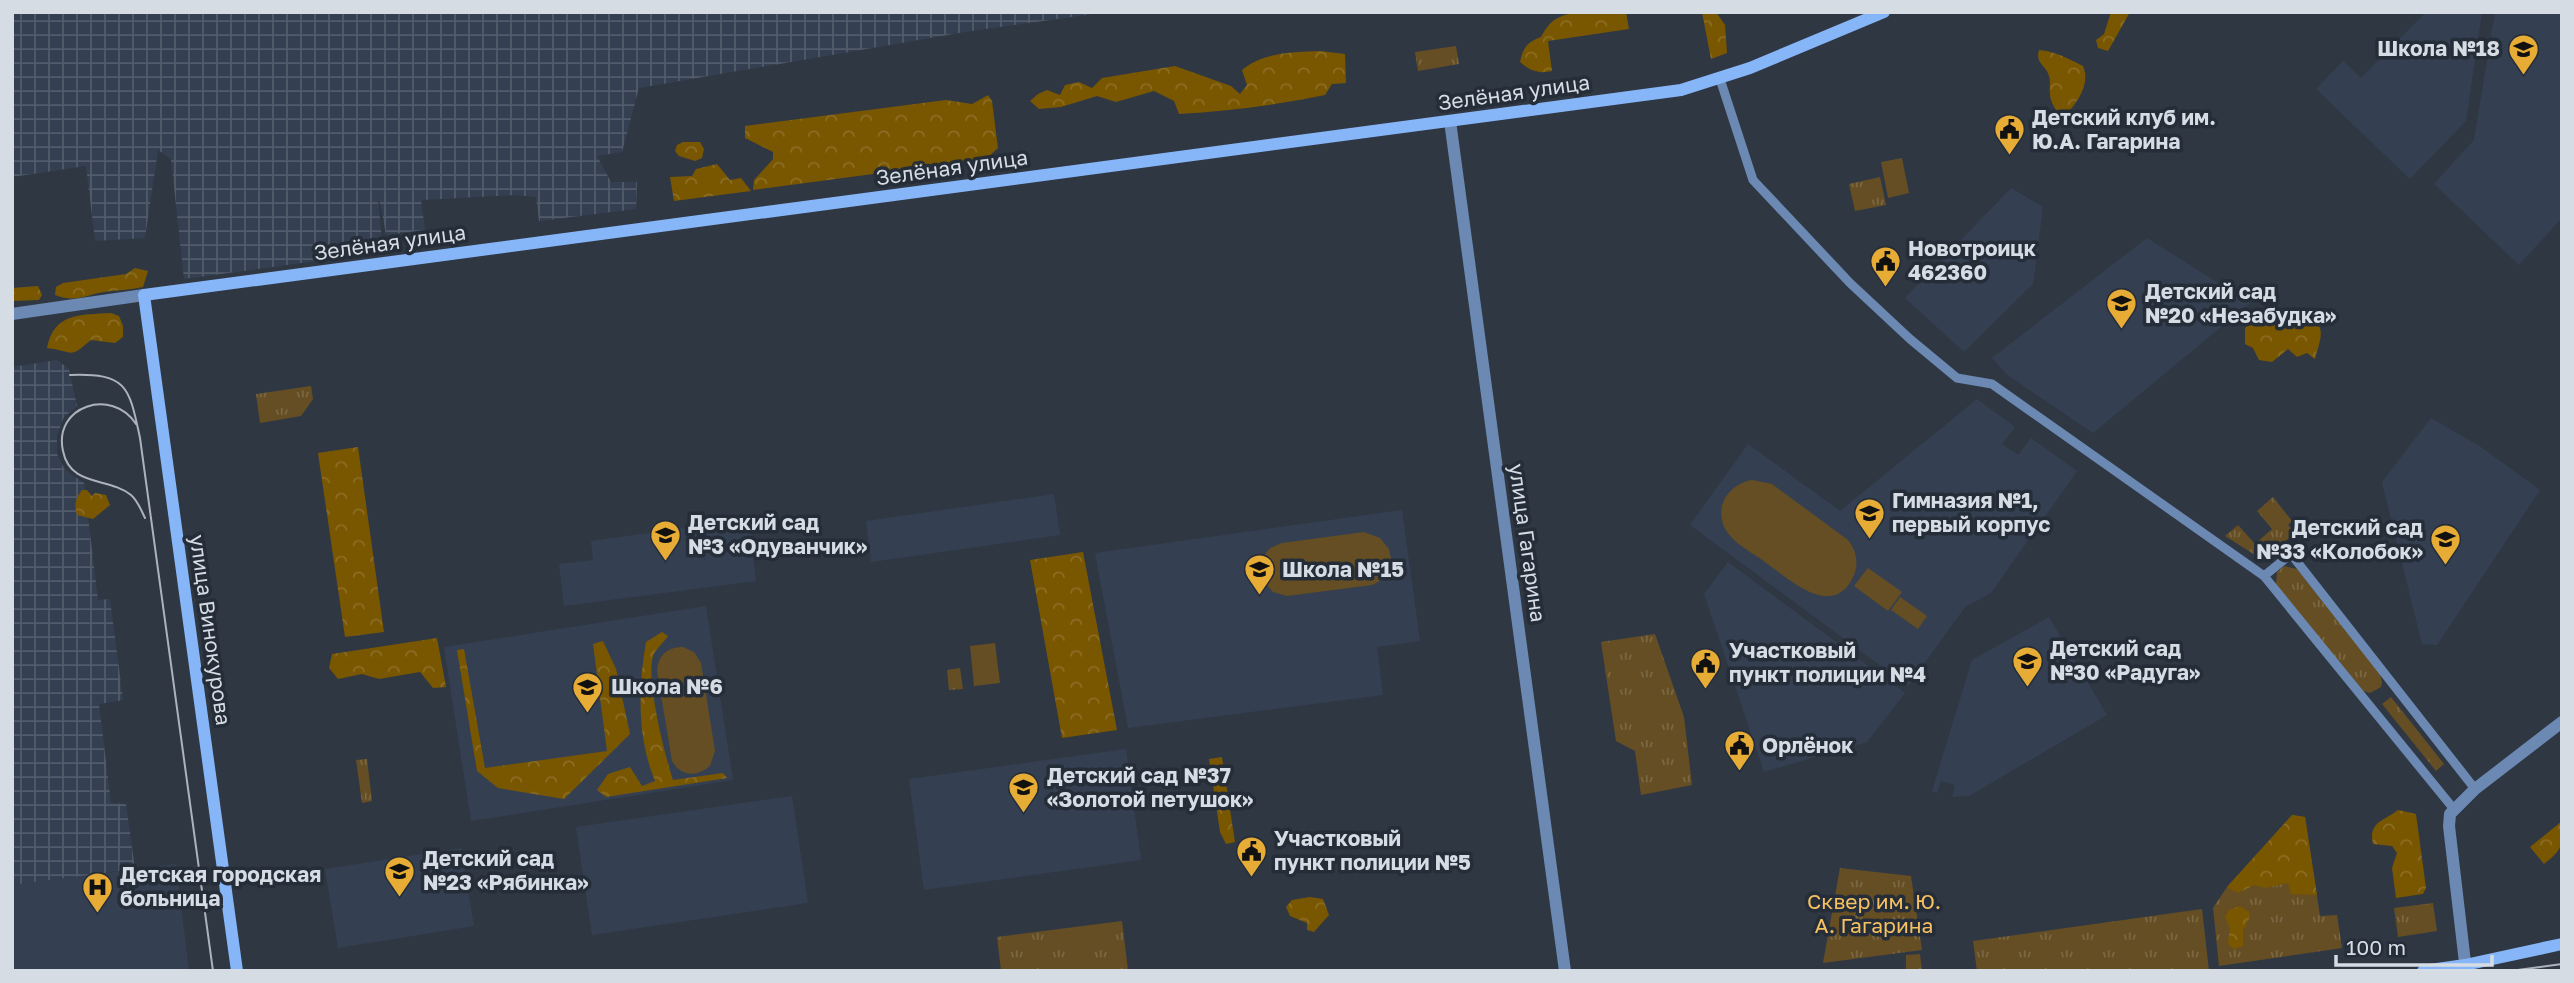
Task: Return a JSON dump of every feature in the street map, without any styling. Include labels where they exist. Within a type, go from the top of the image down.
[{"type":"main road","name":"Зелёная улица","points":[[144,295],[1681,90],[1720,79],[1884,12]]},
{"type":"main road","name":"улица Винокурова","points":[[144,295],[237,971]]},
{"type":"main road","points":[[2423,971],[2465,968],[2562,944]]},
{"type":"street","points":[[1720,79],[1753,180],[1850,283],[1957,378],[1992,384],[2264,576],[2453,808]]},
{"type":"street","name":"улица Гагарина","points":[[1450,121],[1565,971]]},
{"type":"street","name":"Зелёная улица","points":[[12,314],[144,295]]},
{"type":"street","points":[[2264,576],[2291,555],[2475,789]]},
{"type":"street","points":[[2465,968],[2449,826],[2453,808],[2562,722]]},
{"type":"shaded area","points":[[12,12],[1108,12],[971,31],[639,88],[622,152],[597,156],[611,182],[637,182],[636,209],[539,221],[536,197],[515,195],[421,200],[425,230],[386,235],[378,199],[383,252],[184,279],[171,159],[158,150],[145,238],[95,241],[86,166],[12,177]]},
{"type":"shaded area","points":[[2426,12],[2482,12],[2466,121],[2410,179],[2316,89],[2343,61],[2361,78]]},
{"type":"shaded area","name":"Школа №18","points":[[2495,12],[2562,12],[2562,218],[2519,265],[2434,184],[2474,140]]},
{"type":"shaded area","points":[[2011,188],[2043,207],[2033,284],[1964,352],[1905,298]]},
{"type":"shaded area","name":"Детский сад №20 «Незабудка»","points":[[2147,238],[2250,303],[2093,433],[2006,374],[1992,358]]},
{"type":"shaded area","points":[[57,360],[69,369],[77,406],[64,417],[57,435],[57,454],[65,470],[84,483],[98,600],[110,599],[123,700],[99,704],[111,803],[126,804],[135,869],[12,885],[12,367]]},
{"type":"shaded area","name":"Гимназия №1, первый корпус","points":[[1977,399],[2015,427],[2002,444],[2018,455],[2031,438],[2077,471],[1991,593],[1965,607],[1908,686],[1690,525],[1748,444],[1840,511]]},
{"type":"shaded area","name":"Детский сад №33 «Колобок»","points":[[2431,418],[2481,447],[2540,490],[2437,645],[2422,644],[2382,482]]},
{"type":"shaded area","points":[[1054,494],[1060,535],[871,562],[866,521]]},
{"type":"shaded area","name":"Школа №15","points":[[1402,510],[1420,641],[1377,647],[1383,695],[1128,728],[1095,553]]},
{"type":"shaded area","name":"Детский сад №3 «Одуванчик»","points":[[749,519],[756,581],[564,606],[559,564],[593,560],[591,541]]},
{"type":"shaded area","points":[[1728,562],[1905,693],[1867,742],[1764,772],[1704,594]]},
{"type":"shaded area","name":"Школа №6","points":[[706,606],[733,780],[471,821],[444,647]]},
{"type":"shaded area","name":"Детский сад №30 «Радуга»","points":[[2049,617],[2107,715],[1969,796],[1952,797],[1955,785],[1941,781],[1937,793],[1932,791],[1972,660]]},
{"type":"shaded area","name":"Детский сад №37 «Золотой петушок»","points":[[1126,749],[1141,860],[924,890],[909,779]]},
{"type":"shaded area","points":[[792,796],[808,903],[592,935],[576,827]]},
{"type":"shaded area","name":"Детский сад №23 «Рябинка»","points":[[461,848],[474,926],[338,948],[325,869]]},
{"type":"shaded area","name":"Детская городская больница","points":[[176,864],[189,971],[12,971],[12,885]]},
{"type":"green space","points":[[1582,12],[1626,12],[1629,29],[1548,41],[1552,71],[1534,71],[1520,62],[1526,46],[1541,37],[1553,21],[1562,16]]},
{"type":"green space","points":[[1702,12],[1716,12],[1725,25],[1727,53],[1711,59]]},
{"type":"green space","points":[[2111,12],[2130,12],[2108,51],[2098,48],[2096,40],[2104,34]]},
{"type":"green space","points":[[1456,46],[1459,64],[1418,71],[1415,52]]},
{"type":"green space","points":[[2039,50],[2083,66],[2084,86],[2065,116],[2059,116],[2052,103],[2050,78],[2038,58]]},
{"type":"green space","points":[[1320,51],[1345,54],[1346,83],[1332,84],[1325,95],[1289,102],[1179,114],[1174,101],[1154,91],[1116,102],[1097,96],[1061,107],[1039,109],[1030,101],[1047,90],[1060,95],[1065,85],[1079,82],[1092,88],[1102,78],[1175,66],[1231,86],[1240,94],[1247,85],[1242,70],[1250,64],[1269,56]]},
{"type":"green space","points":[[988,95],[992,101],[998,148],[986,159],[753,190],[754,180],[773,159],[773,152],[745,138],[745,126],[946,100],[972,104]]},
{"type":"green space","points":[[683,142],[700,142],[704,149],[702,158],[695,161],[679,156],[675,151],[677,145]]},
{"type":"green space","points":[[1902,158],[1909,193],[1888,198],[1881,162]]},
{"type":"green space","points":[[717,164],[730,180],[741,178],[751,191],[674,201],[670,177],[692,176],[696,169]]},
{"type":"green space","points":[[1880,177],[1886,205],[1855,211],[1849,184]]},
{"type":"green space","points":[[135,268],[148,271],[143,287],[75,298],[55,295],[56,287],[63,283],[126,274]]},
{"type":"green space","points":[[38,286],[42,295],[39,300],[12,301],[12,288]]},
{"type":"green space","points":[[2266,308],[2278,322],[2295,313],[2319,326],[2320,338],[2315,359],[2307,353],[2297,357],[2288,349],[2272,362],[2259,360],[2253,348],[2245,344],[2245,328]]},
{"type":"green space","points":[[111,313],[119,316],[123,326],[123,337],[115,343],[91,340],[70,353],[47,348],[51,336],[62,322],[79,315]]},
{"type":"green space","points":[[311,386],[313,399],[301,416],[260,423],[256,394]]},
{"type":"green space","points":[[358,447],[384,632],[345,637],[318,453]]},
{"type":"green space","points":[[1752,480],[1772,484],[1848,540],[1855,552],[1856,566],[1845,589],[1835,595],[1823,596],[1811,592],[1798,586],[1730,536],[1723,523],[1722,506],[1730,492],[1743,482]]},
{"type":"green space","points":[[82,490],[87,490],[92,496],[95,493],[106,495],[110,505],[93,519],[77,515],[76,502]]},
{"type":"green space","points":[[2273,497],[2292,521],[2288,525],[2295,533],[2263,560],[2225,536],[2238,525],[2255,544],[2272,529],[2257,511]]},
{"type":"green space","points":[[1364,532],[1380,538],[1389,549],[1391,559],[1389,568],[1380,581],[1372,585],[1287,596],[1273,592],[1261,578],[1262,558],[1270,548],[1282,543]]},
{"type":"green space","points":[[1083,552],[1117,730],[1062,738],[1030,560]]},
{"type":"green space","points":[[2284,566],[2297,569],[2380,674],[2381,687],[2370,693],[2360,690],[2276,584],[2277,572]]},
{"type":"green space","points":[[1868,568],[1902,592],[1888,611],[1854,586]]},
{"type":"green space","points":[[1900,597],[1927,616],[1918,629],[1891,610]]},
{"type":"green space","points":[[662,632],[668,636],[654,654],[652,679],[661,735],[673,780],[723,773],[727,778],[606,797],[597,790],[608,774],[630,767],[642,786],[655,781],[642,730],[641,695],[646,642]]},
{"type":"green space","points":[[1655,634],[1684,717],[1692,785],[1641,795],[1635,751],[1616,741],[1601,642]]},
{"type":"green space","points":[[437,638],[446,687],[433,688],[420,672],[379,679],[362,674],[338,679],[329,668],[332,654]]},
{"type":"green space","points":[[603,641],[616,669],[630,734],[564,799],[498,788],[477,771],[457,650],[464,649],[485,768],[607,751],[593,644]]},
{"type":"green space","points":[[995,643],[1000,683],[974,686],[970,646]]},
{"type":"green space","points":[[683,647],[694,652],[701,663],[715,751],[710,766],[694,774],[680,770],[672,761],[657,671],[659,661],[665,653],[673,648]]},
{"type":"green space","points":[[960,668],[963,689],[949,690],[947,670]]},
{"type":"green space","points":[[1657,687],[1662,725],[1639,729],[1633,690]]},
{"type":"green space","points":[[2391,697],[2444,764],[2436,771],[2382,704]]},
{"type":"green space","points":[[1222,757],[1235,842],[1226,844],[1220,832],[1209,759]]},
{"type":"green space","points":[[367,759],[372,801],[362,803],[356,760]]},
{"type":"green space","points":[[2398,810],[2416,814],[2426,888],[2423,894],[2396,898],[2392,868],[2397,853],[2392,846],[2373,844],[2372,837],[2375,826]]},
{"type":"green space","points":[[2292,815],[2305,817],[2320,916],[2337,915],[2342,948],[2219,966],[2213,908],[2227,887]]},
{"type":"green space","points":[[2292,815],[2305,817],[2317,895],[2291,894],[2288,883],[2265,888],[2254,885],[2238,893],[2227,887]]},
{"type":"green space","points":[[2562,821],[2561,846],[2544,864],[2530,847]]},
{"type":"green space","name":"Сквер им. Ю. А. Гагарина","points":[[1840,868],[1911,876],[1922,950],[1823,963]]},
{"type":"green space","points":[[1310,897],[1323,899],[1329,915],[1314,932],[1307,930],[1307,923],[1290,916],[1286,907],[1292,900]]},
{"type":"green space","points":[[2433,903],[2437,931],[2398,937],[2394,908]]},
{"type":"green space","points":[[2240,906],[2249,912],[2250,917],[2243,930],[2243,946],[2234,949],[2228,944],[2230,928],[2225,917],[2229,910]]},
{"type":"green space","points":[[2202,909],[2209,971],[1977,971],[1973,941]]},
{"type":"green space","points":[[1122,921],[1128,970],[1001,971],[997,937]]},
{"type":"green space","points":[[1088,931],[1093,969],[1070,971],[1065,934]]},
{"type":"green space","points":[[1920,954],[1922,971],[1906,971],[1906,955]]},
{"type":"tram line","points":[[70,375],[89,375],[114,380],[128,395],[136,420],[213,971]]},
{"type":"tram line","points":[[136,424],[126,413],[113,406],[100,404],[87,407],[75,413],[67,423],[62,435],[63,451],[73,471],[91,480],[122,489],[131,495],[145,518]]},
{"type":"tram line","points":[[2510,971],[2562,964]]},
{"type":"place","name":"Школа №18","points":[[2523,76]]},
{"type":"place","name":"Детский клуб им. Ю.А. Гагарина","points":[[2009,157]]},
{"type":"place","name":"Новотроицк 462360","points":[[1885,288]]},
{"type":"place","name":"Детский сад №20 «Незабудка»","points":[[2122,331]]},
{"type":"place","name":"Гимназия №1, первый корпус","points":[[1869,540]]},
{"type":"place","name":"Детский сад №3 «Одуванчик»","points":[[665,562]]},
{"type":"place","name":"Детский сад №33 «Колобок»","points":[[2446,567]]},
{"type":"place","name":"Школа №15","points":[[1259,597]]},
{"type":"place","name":"Детский сад №30 «Радуга»","points":[[2027,688]]},
{"type":"place","name":"Участковый пункт полиции №4","points":[[1706,690]]},
{"type":"place","name":"Школа №6","points":[[588,714]]},
{"type":"place","name":"Орлёнок","points":[[1739,773]]},
{"type":"place","name":"Детский сад №37 «Золотой петушок»","points":[[1024,815]]},
{"type":"place","name":"Участковый пункт полиции №5","points":[[1251,878]]},
{"type":"place","name":"Детский сад №23 «Рябинка»","points":[[400,898]]},
{"type":"place","name":"Детская городская больница","points":[[97,914]]}]
